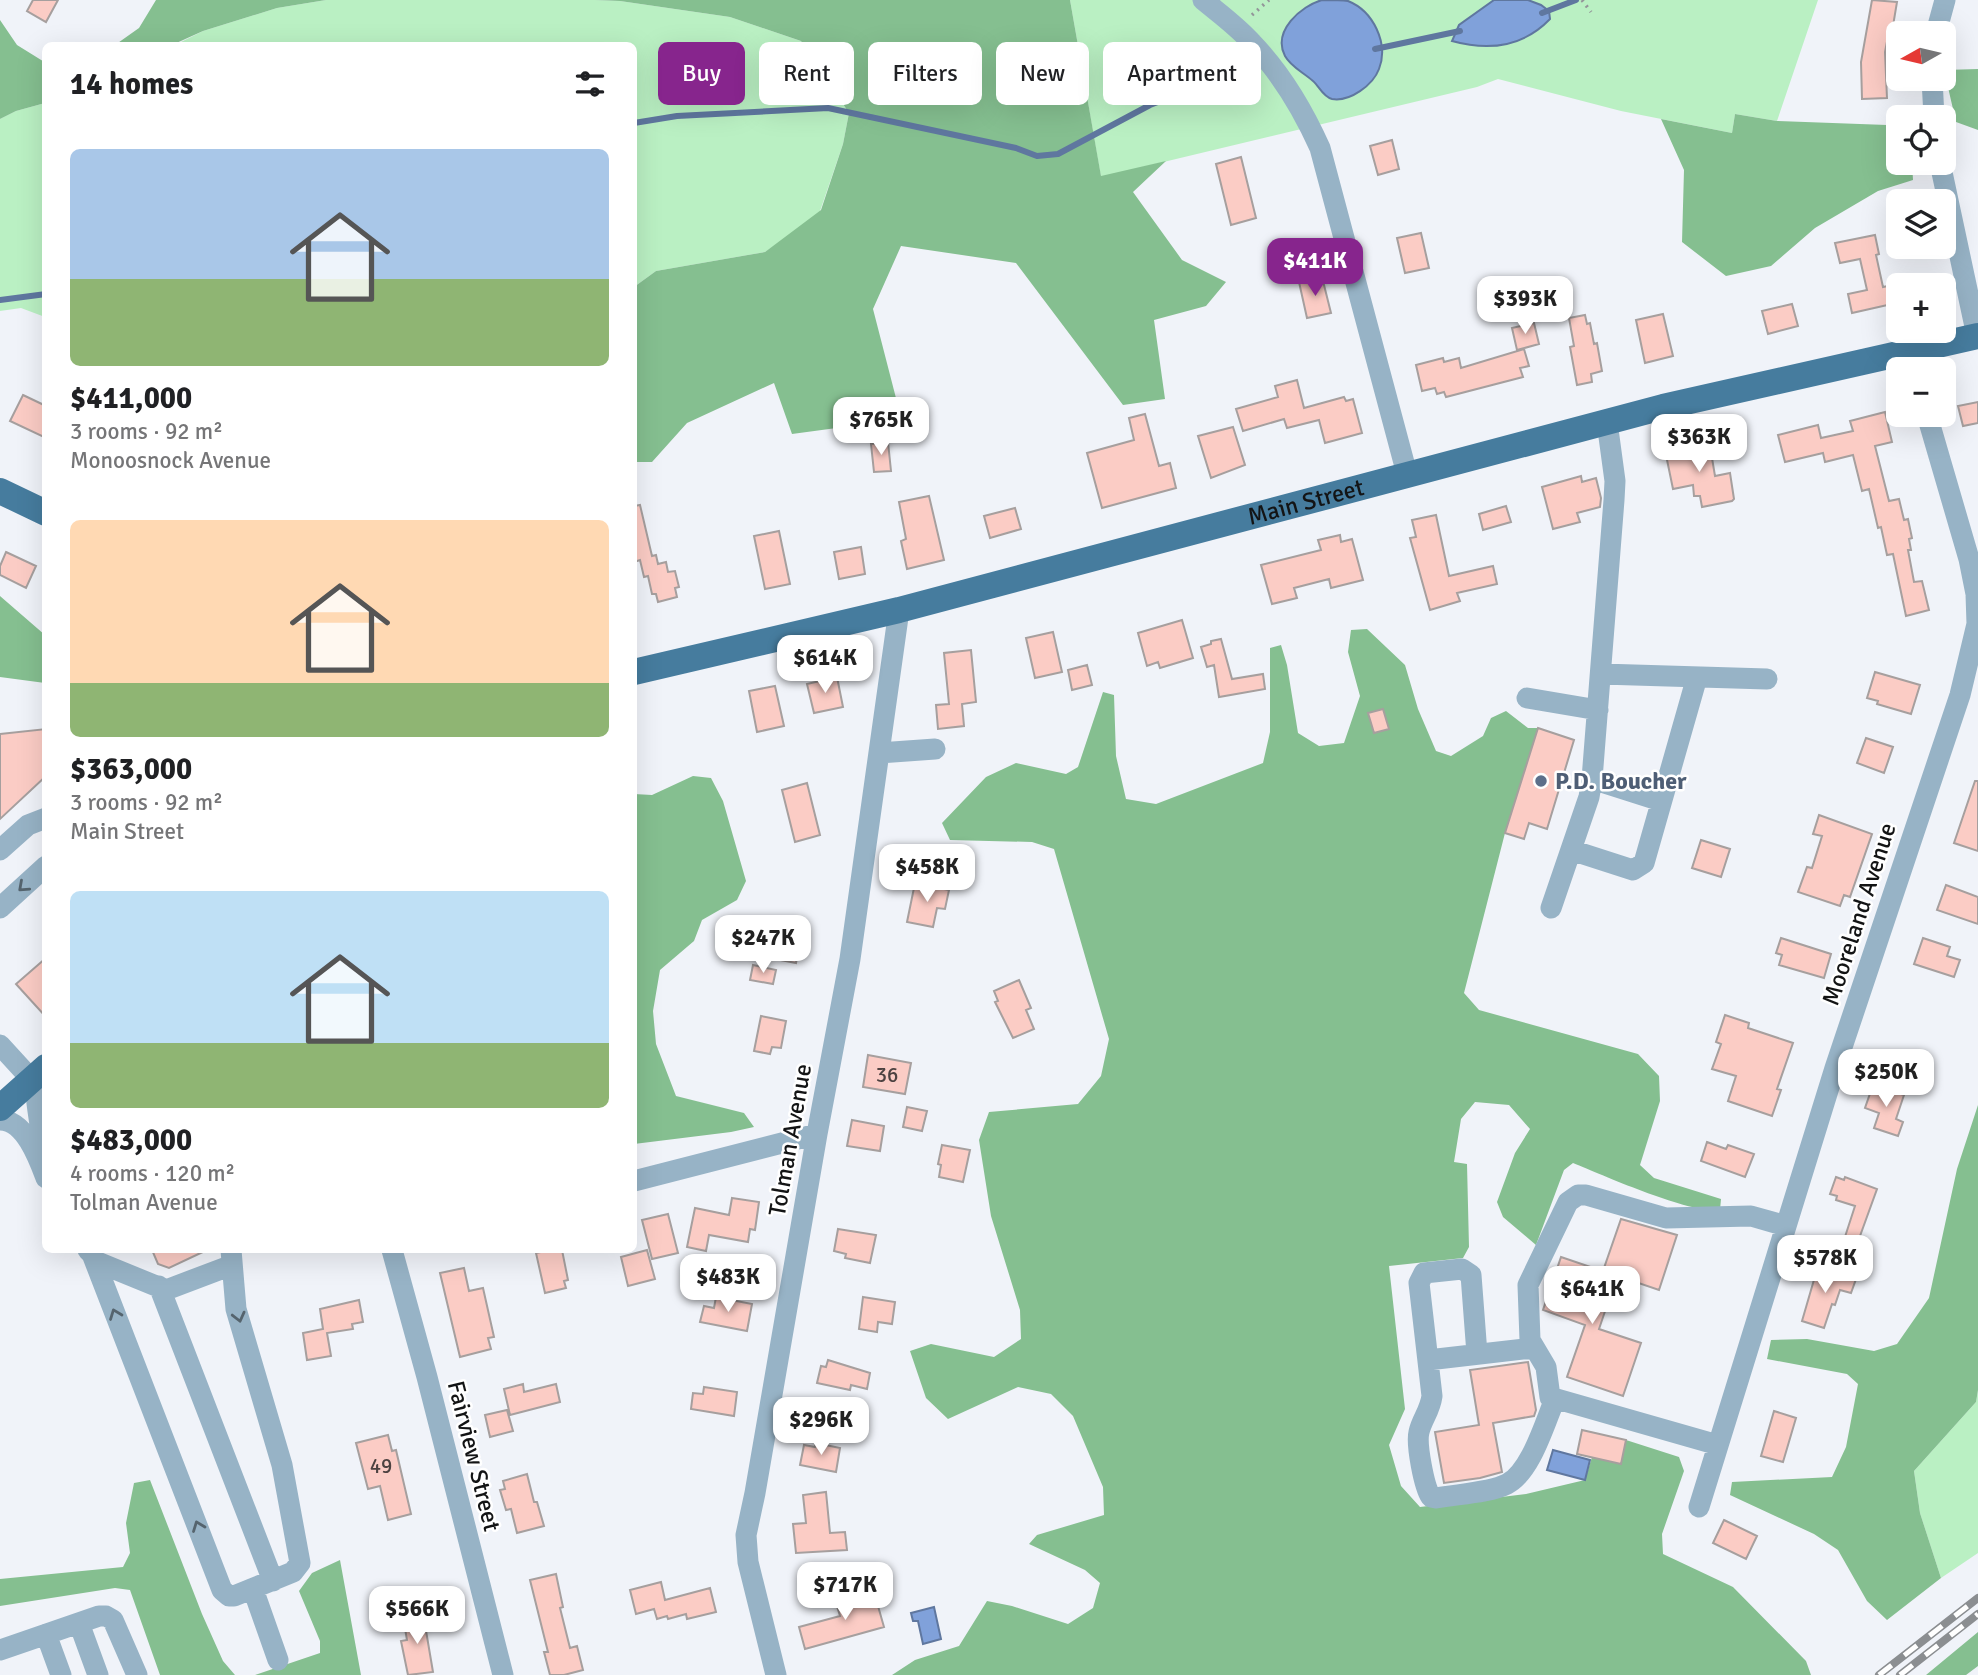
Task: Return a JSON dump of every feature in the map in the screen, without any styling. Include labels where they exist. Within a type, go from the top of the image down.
[{"type":"main road","name":"Main Street","points":[[1919,357],[1978,336]]},
{"type":"main road","name":"Main Street","points":[[637,671],[899,610],[1606,422],[1886,365]]},
{"type":"main road","points":[[0,492],[42,511]]},
{"type":"main road","points":[[0,1108],[39,1074]]},
{"type":"street","points":[[1203,0],[1251,41],[1274,68],[1312,129],[1330,178],[1407,474]]},
{"type":"street","points":[[1939,21],[1945,0]]},
{"type":"street","points":[[1943,175],[1978,336]]},
{"type":"street","points":[[1551,908],[1592,779],[1615,481],[1606,422]]},
{"type":"street","name":"Mooreland Avenue","points":[[1699,1507],[1835,1068],[1960,695],[1977,624],[1976,594],[1969,559],[1930,427]]},
{"type":"street","name":"Tolman Avenue","points":[[776,1675],[752,1583],[746,1535],[850,959],[899,610]]},
{"type":"street","points":[[1601,674],[1766,679]]},
{"type":"street","points":[[1571,850],[1633,870],[1643,863],[1697,677]]},
{"type":"street","points":[[1527,698],[1598,710]]},
{"type":"street","points":[[879,753],[935,750]]},
{"type":"street","points":[[1592,779],[1661,801]]},
{"type":"street","points":[[0,850],[28,825],[42,820]]},
{"type":"street","points":[[0,908],[42,870]]},
{"type":"street","points":[[0,1045],[39,1074],[35,1094],[42,1138]]},
{"type":"street","points":[[0,1121],[6,1120],[16,1125],[42,1169]]},
{"type":"street","points":[[637,1180],[817,1134]]},
{"type":"street","points":[[1718,1445],[1550,1397],[1546,1367],[1533,1348],[1529,1334],[1528,1285],[1568,1202],[1574,1197],[1587,1195],[1666,1218],[1751,1216],[1786,1226]]},
{"type":"street","name":"Fairview Street","points":[[393,1253],[503,1675]]},
{"type":"street","points":[[91,1255],[166,1290],[173,1289],[232,1257],[236,1309],[282,1465],[300,1563],[293,1572],[233,1596],[222,1590],[91,1255]]},
{"type":"street","points":[[1477,1354],[1471,1275],[1462,1269],[1424,1273],[1419,1283],[1431,1404],[1419,1430],[1419,1438],[1426,1484],[1431,1497],[1498,1487],[1513,1480],[1528,1462],[1555,1398]]},
{"type":"street","points":[[159,1286],[263,1584],[278,1660]]},
{"type":"street","points":[[1428,1360],[1533,1348]]},
{"type":"street","points":[[0,1650],[99,1616],[106,1616],[113,1620],[137,1675]]},
{"type":"street","points":[[79,1623],[98,1675]]},
{"type":"street","points":[[46,1634],[61,1675]]},
{"type":"path","points":[[1582,0],[1591,12]]},
{"type":"green space","points":[[156,0],[326,0],[277,8],[203,31],[179,42],[119,42],[139,28]]},
{"type":"green space","points":[[326,0],[620,1],[730,17],[801,41],[759,42],[759,105],[844,105],[849,113],[843,144],[818,217],[765,252],[656,271],[637,285],[637,42],[181,42],[203,31],[277,8]]},
{"type":"green space","points":[[595,0],[1070,0],[1077,42],[996,42],[996,105],[1088,105],[1101,176],[1166,161],[1133,192],[1182,260],[1226,282],[1206,306],[1154,320],[1165,399],[1123,405],[1016,263],[901,246],[873,309],[897,402],[844,427],[792,434],[774,383],[687,423],[652,462],[637,462],[637,285],[656,271],[765,252],[821,210],[843,144],[849,113],[844,105],[854,105],[854,42],[802,42],[730,17],[620,1]]},
{"type":"green space","points":[[1070,0],[1818,0],[1777,121],[1735,114],[1732,133],[1621,111],[1498,79],[1477,87],[1101,177],[1088,105],[1089,42],[1077,42]]},
{"type":"green space","points":[[0,20],[17,45],[42,61],[42,104],[0,119]]},
{"type":"green space","points":[[1978,69],[1978,130],[1956,122],[1956,105],[1952,105],[1949,91],[1956,91],[1956,70]]},
{"type":"green space","points":[[42,104],[42,316],[21,308],[0,311],[0,119]]},
{"type":"green space","points":[[1735,114],[1777,121],[1886,125],[1886,175],[1913,175],[1913,180],[1878,191],[1815,228],[1771,266],[1726,276],[1682,242],[1684,170],[1661,119],[1732,133]]},
{"type":"green space","points":[[0,596],[42,632],[42,683],[0,677]]},
{"type":"green space","points":[[1367,629],[1405,665],[1418,709],[1436,751],[1451,756],[1483,736],[1491,718],[1506,711],[1528,728],[1538,728],[1505,833],[1464,993],[1479,1010],[1638,1054],[1659,1076],[1660,1101],[1640,1165],[1654,1178],[1721,1199],[1720,1210],[1689,1206],[1647,1193],[1573,1163],[1564,1170],[1536,1245],[1503,1217],[1497,1202],[1515,1153],[1530,1129],[1509,1105],[1475,1102],[1461,1119],[1454,1162],[1467,1164],[1469,1247],[1463,1258],[1389,1266],[1405,1409],[1389,1445],[1401,1486],[1420,1507],[1526,1494],[1585,1480],[1592,1457],[1621,1464],[1626,1440],[1679,1457],[1684,1471],[1662,1534],[1663,1554],[1733,1587],[1806,1661],[1811,1675],[892,1675],[915,1660],[959,1646],[987,1601],[1068,1624],[1093,1608],[1100,1583],[1085,1570],[1029,1544],[1037,1535],[1104,1515],[1103,1487],[1073,1416],[1051,1394],[1018,1387],[948,1419],[926,1398],[910,1351],[931,1344],[994,1357],[1021,1339],[1020,1310],[991,1216],[979,1140],[989,1112],[1078,1104],[1101,1076],[1109,1039],[1054,849],[1032,842],[950,840],[942,823],[986,777],[1016,763],[1066,774],[1078,767],[1103,692],[1114,695],[1116,756],[1126,799],[1156,804],[1263,763],[1270,732],[1270,648],[1281,645],[1298,733],[1319,746],[1344,743],[1360,696],[1348,652],[1351,630]]},
{"type":"green space","points":[[693,776],[711,778],[723,801],[746,881],[737,900],[702,920],[694,941],[660,970],[653,1011],[656,1044],[676,1096],[744,1113],[754,1127],[637,1144],[637,794],[652,795]]},
{"type":"green space","points":[[1978,1105],[1976,1402],[1914,1471],[1920,1513],[1941,1578],[1887,1620],[1867,1601],[1838,1550],[1814,1534],[1730,1495],[1732,1482],[1832,1477],[1846,1447],[1858,1384],[1847,1374],[1767,1359],[1771,1340],[1807,1339],[1874,1351],[1897,1344],[1929,1298],[1957,1169]]},
{"type":"green space","points":[[1978,1390],[1978,1553],[1941,1578],[1920,1513],[1914,1471],[1976,1402]]},
{"type":"green space","points":[[150,1480],[202,1614],[223,1661],[235,1675],[160,1675],[130,1590],[115,1588],[0,1606],[0,1579],[123,1567],[130,1553],[126,1523],[134,1483]]},
{"type":"green space","points":[[340,1560],[361,1675],[255,1675],[320,1653],[320,1641],[299,1591],[312,1573]]},
{"type":"green space","points":[[1978,1632],[1978,1666],[1966,1675],[1926,1675]]},
{"type":"water","points":[[1322,0],[1348,1],[1357,6],[1371,20],[1380,39],[1382,59],[1376,75],[1360,91],[1346,98],[1332,99],[1326,96],[1313,81],[1290,63],[1282,47],[1285,29],[1291,21],[1306,8]]},
{"type":"water","points":[[1494,0],[1528,0],[1549,11],[1550,19],[1528,36],[1504,44],[1479,46],[1452,41],[1459,25]]},
{"type":"water","points":[[1553,1450],[1590,1460],[1585,1480],[1547,1470]]},
{"type":"water","points":[[934,1607],[941,1639],[923,1644],[918,1621],[913,1621],[911,1613]]},
{"type":"building","points":[[33,0],[58,0],[46,22],[27,11]]},
{"type":"building","points":[[1872,0],[1897,2],[1894,21],[1886,21],[1887,98],[1862,99],[1861,62]]},
{"type":"building","points":[[1392,140],[1399,169],[1378,175],[1370,146]]},
{"type":"building","points":[[1241,157],[1256,218],[1231,225],[1216,164]]},
{"type":"building","points":[[1421,233],[1429,268],[1405,273],[1397,238]]},
{"type":"building","points":[[1875,235],[1879,254],[1876,255],[1883,287],[1886,286],[1886,305],[1852,313],[1848,294],[1867,290],[1860,259],[1840,263],[1835,243]]},
{"type":"building","points":[[1322,277],[1331,313],[1307,318],[1299,282]]},
{"type":"building","points":[[1565,287],[1568,308],[1543,312],[1539,291]]},
{"type":"building","points":[[1792,304],[1798,326],[1768,334],[1762,311]]},
{"type":"building","points":[[1663,314],[1673,356],[1645,363],[1636,320]]},
{"type":"building","points":[[1585,315],[1587,324],[1590,323],[1594,344],[1597,343],[1602,371],[1591,374],[1592,382],[1577,385],[1570,347],[1574,346],[1569,318]]},
{"type":"building","points":[[1534,323],[1539,344],[1517,350],[1512,328]]},
{"type":"building","points":[[1524,349],[1529,366],[1520,368],[1523,377],[1446,397],[1444,392],[1437,394],[1435,388],[1422,391],[1416,365],[1443,358],[1444,362],[1459,358],[1461,368]]},
{"type":"building","points":[[1297,380],[1304,408],[1344,397],[1346,401],[1353,399],[1362,433],[1325,443],[1319,420],[1287,428],[1284,419],[1243,431],[1236,409],[1278,397],[1275,386]]},
{"type":"building","points":[[23,395],[42,404],[42,436],[10,421]]},
{"type":"building","points":[[1978,402],[1978,423],[1963,426],[1958,406]]},
{"type":"building","points":[[1885,412],[1886,427],[1888,427],[1892,442],[1875,446],[1889,501],[1899,499],[1904,520],[1908,519],[1912,538],[1909,539],[1911,550],[1908,550],[1914,582],[1922,581],[1929,610],[1906,616],[1893,554],[1887,555],[1869,489],[1862,491],[1853,455],[1825,462],[1823,453],[1785,462],[1778,435],[1818,425],[1821,438],[1853,431],[1850,421]]},
{"type":"building","points":[[1145,414],[1159,466],[1170,463],[1176,488],[1102,508],[1087,453],[1134,440],[1129,418]]},
{"type":"building","points":[[1233,427],[1245,465],[1211,478],[1198,436]]},
{"type":"building","points":[[888,442],[891,471],[874,472],[871,444]]},
{"type":"building","points":[[1694,442],[1710,446],[1715,476],[1730,473],[1734,499],[1732,501],[1702,507],[1700,496],[1694,496],[1693,485],[1673,489],[1666,455],[1674,453],[1672,447]]},
{"type":"building","points":[[1581,476],[1582,482],[1596,478],[1601,498],[1600,507],[1577,513],[1580,522],[1553,529],[1542,487]]},
{"type":"building","points":[[929,496],[944,560],[907,569],[901,541],[906,539],[899,502]]},
{"type":"building","points":[[640,505],[652,556],[656,555],[658,564],[666,562],[668,572],[675,571],[679,587],[675,588],[677,597],[658,602],[656,594],[652,594],[648,576],[644,577],[640,560],[637,561],[637,506]]},
{"type":"building","points":[[1506,506],[1511,522],[1483,530],[1479,514]]},
{"type":"building","points":[[1015,508],[1021,529],[990,538],[984,516]]},
{"type":"building","points":[[1436,515],[1449,576],[1493,566],[1497,584],[1457,593],[1460,601],[1430,610],[1410,538],[1416,537],[1412,520]]},
{"type":"building","points":[[779,531],[790,584],[765,589],[754,536]]},
{"type":"building","points":[[1340,535],[1341,542],[1352,539],[1363,580],[1331,588],[1329,579],[1294,588],[1297,598],[1272,604],[1261,565],[1321,550],[1318,540]]},
{"type":"building","points":[[861,547],[865,574],[839,579],[834,552]]},
{"type":"building","points":[[6,552],[36,566],[26,588],[0,575],[0,566]]},
{"type":"building","points":[[1182,620],[1193,658],[1160,668],[1158,662],[1147,666],[1138,633]]},
{"type":"building","points":[[1053,632],[1062,672],[1035,678],[1026,638]]},
{"type":"building","points":[[1221,639],[1232,679],[1263,674],[1265,689],[1219,697],[1214,665],[1207,667],[1201,647]]},
{"type":"building","points":[[971,650],[976,702],[962,704],[964,726],[938,729],[936,705],[949,704],[944,653]]},
{"type":"building","points":[[1087,665],[1092,685],[1072,690],[1068,670]]},
{"type":"building","points":[[1875,672],[1920,685],[1911,714],[1877,704],[1878,701],[1867,698]]},
{"type":"building","points":[[837,677],[843,707],[814,713],[807,684]]},
{"type":"building","points":[[775,686],[784,726],[757,732],[749,691]]},
{"type":"building","points":[[1383,709],[1389,729],[1374,733],[1368,713]]},
{"type":"building","name":"P.D. Boucher","points":[[1538,728],[1574,740],[1547,829],[1529,823],[1524,839],[1505,833]]},
{"type":"building","points":[[42,729],[42,780],[0,819],[0,734]]},
{"type":"building","points":[[1866,738],[1893,747],[1884,773],[1857,763]]},
{"type":"building","points":[[1975,781],[1978,781],[1978,851],[1954,843]]},
{"type":"building","points":[[807,783],[820,835],[795,842],[782,790]]},
{"type":"building","points":[[1819,815],[1872,834],[1850,897],[1844,895],[1840,906],[1798,892],[1807,867],[1812,868],[1822,836],[1813,834]]},
{"type":"building","points":[[1701,840],[1730,849],[1721,877],[1692,868]]},
{"type":"building","points":[[915,883],[949,890],[945,909],[937,908],[933,927],[907,922]]},
{"type":"building","points":[[1946,885],[1978,897],[1978,924],[1937,910]]},
{"type":"building","points":[[776,928],[801,933],[796,963],[770,958]]},
{"type":"building","points":[[1781,938],[1831,954],[1824,978],[1779,965],[1782,955],[1776,953]]},
{"type":"building","points":[[1923,938],[1950,947],[1947,956],[1960,960],[1954,977],[1914,964]]},
{"type":"building","points":[[42,961],[42,1013],[16,984]]},
{"type":"building","points":[[753,965],[776,970],[773,984],[750,980]]},
{"type":"building","points":[[1019,980],[1031,1008],[1026,1010],[1034,1029],[1013,1038],[995,1002],[998,1001],[994,991]]},
{"type":"building","points":[[1725,1015],[1749,1023],[1748,1028],[1793,1043],[1777,1089],[1781,1090],[1772,1116],[1728,1101],[1736,1076],[1712,1069],[1721,1044],[1716,1042]]},
{"type":"building","points":[[761,1016],[786,1021],[781,1048],[772,1047],[770,1054],[754,1051]]},
{"type":"building","points":[[868,1055],[911,1063],[905,1094],[863,1087]]},
{"type":"building","points":[[1873,1085],[1904,1095],[1896,1119],[1903,1122],[1898,1136],[1874,1128],[1879,1113],[1865,1108]]},
{"type":"building","points":[[907,1107],[927,1111],[922,1131],[903,1127]]},
{"type":"building","points":[[852,1120],[884,1126],[880,1151],[847,1146]]},
{"type":"building","points":[[1707,1142],[1726,1149],[1728,1145],[1754,1154],[1745,1177],[1701,1161]]},
{"type":"building","points":[[942,1145],[970,1150],[963,1182],[939,1177],[941,1165],[938,1164]]},
{"type":"building","points":[[1836,1177],[1844,1180],[1845,1177],[1877,1189],[1856,1247],[1843,1243],[1855,1206],[1836,1200],[1837,1196],[1830,1194]]},
{"type":"building","points":[[732,1198],[759,1202],[755,1230],[750,1229],[748,1242],[709,1235],[706,1251],[687,1247],[695,1208],[729,1215]]},
{"type":"building","points":[[668,1214],[678,1253],[652,1259],[642,1220]]},
{"type":"building","points":[[1621,1219],[1677,1235],[1659,1290],[1603,1271]]},
{"type":"building","points":[[838,1229],[876,1235],[870,1263],[845,1258],[846,1254],[834,1251]]},
{"type":"building","points":[[647,1250],[655,1279],[628,1286],[621,1257]]},
{"type":"building","points":[[153,1253],[201,1253],[169,1268],[158,1264]]},
{"type":"building","points":[[536,1253],[563,1253],[568,1280],[564,1281],[566,1288],[545,1293]]},
{"type":"building","points":[[1561,1257],[1617,1276],[1599,1329],[1641,1343],[1623,1396],[1567,1377],[1585,1325],[1543,1310]]},
{"type":"building","points":[[1818,1266],[1856,1279],[1851,1293],[1840,1290],[1824,1328],[1802,1321]]},
{"type":"building","points":[[464,1268],[469,1291],[483,1288],[494,1337],[488,1338],[491,1349],[460,1357],[440,1273]]},
{"type":"building","points":[[716,1297],[752,1304],[747,1331],[700,1322],[704,1306],[714,1308]]},
{"type":"building","points":[[863,1297],[895,1302],[892,1324],[878,1322],[877,1332],[859,1329]]},
{"type":"building","points":[[359,1300],[363,1322],[352,1324],[353,1329],[327,1333],[331,1356],[307,1360],[303,1333],[323,1329],[320,1309]]},
{"type":"building","points":[[828,1360],[870,1373],[867,1389],[851,1385],[850,1390],[817,1383],[821,1366],[826,1367]]},
{"type":"building","points":[[1528,1362],[1536,1410],[1534,1416],[1493,1423],[1502,1472],[1444,1483],[1435,1432],[1479,1425],[1470,1370]]},
{"type":"building","points":[[523,1384],[524,1392],[556,1384],[560,1402],[510,1415],[504,1389]]},
{"type":"building","points":[[704,1387],[737,1392],[734,1416],[691,1409],[693,1393],[703,1394]]},
{"type":"building","points":[[507,1410],[513,1431],[490,1437],[485,1415]]},
{"type":"building","points":[[1774,1411],[1796,1418],[1783,1462],[1761,1456]]},
{"type":"building","points":[[1582,1430],[1626,1440],[1621,1464],[1577,1454]]},
{"type":"building","points":[[388,1435],[392,1451],[396,1450],[411,1514],[388,1520],[380,1486],[368,1489],[356,1443]]},
{"type":"building","points":[[816,1443],[840,1448],[836,1472],[800,1465],[804,1445],[815,1447]]},
{"type":"building","points":[[527,1474],[544,1526],[517,1533],[511,1509],[506,1510],[500,1490],[505,1489],[503,1481]]},
{"type":"building","points":[[826,1492],[830,1533],[845,1532],[847,1550],[796,1553],[793,1524],[806,1523],[803,1495]]},
{"type":"building","points":[[1724,1520],[1757,1536],[1746,1559],[1713,1543]]},
{"type":"building","points":[[556,1574],[563,1607],[560,1608],[570,1648],[577,1646],[583,1670],[564,1675],[550,1675],[544,1652],[548,1652],[530,1580]]},
{"type":"building","points":[[661,1582],[665,1600],[710,1588],[716,1612],[687,1619],[686,1614],[657,1619],[654,1609],[636,1614],[630,1590]]},
{"type":"building","points":[[874,1592],[884,1627],[805,1649],[799,1627],[840,1616],[836,1603]]},
{"type":"building","points":[[423,1613],[433,1672],[408,1675],[401,1641],[407,1640],[403,1617]]},
{"type":"waterway","points":[[1542,13],[1576,0]]},
{"type":"waterway","points":[[1375,49],[1460,31]]},
{"type":"waterway","points":[[637,123],[677,116],[828,108],[1016,148],[1037,156],[1058,154],[1150,105]]},
{"type":"waterway","points":[[0,300],[42,295]]},
{"type":"railway","points":[[1879,1675],[1978,1598]]},
{"type":"railway","points":[[1900,1675],[1978,1614]]},
{"type":"place","name":"P.D. Boucher","points":[[1541,781]]}]
